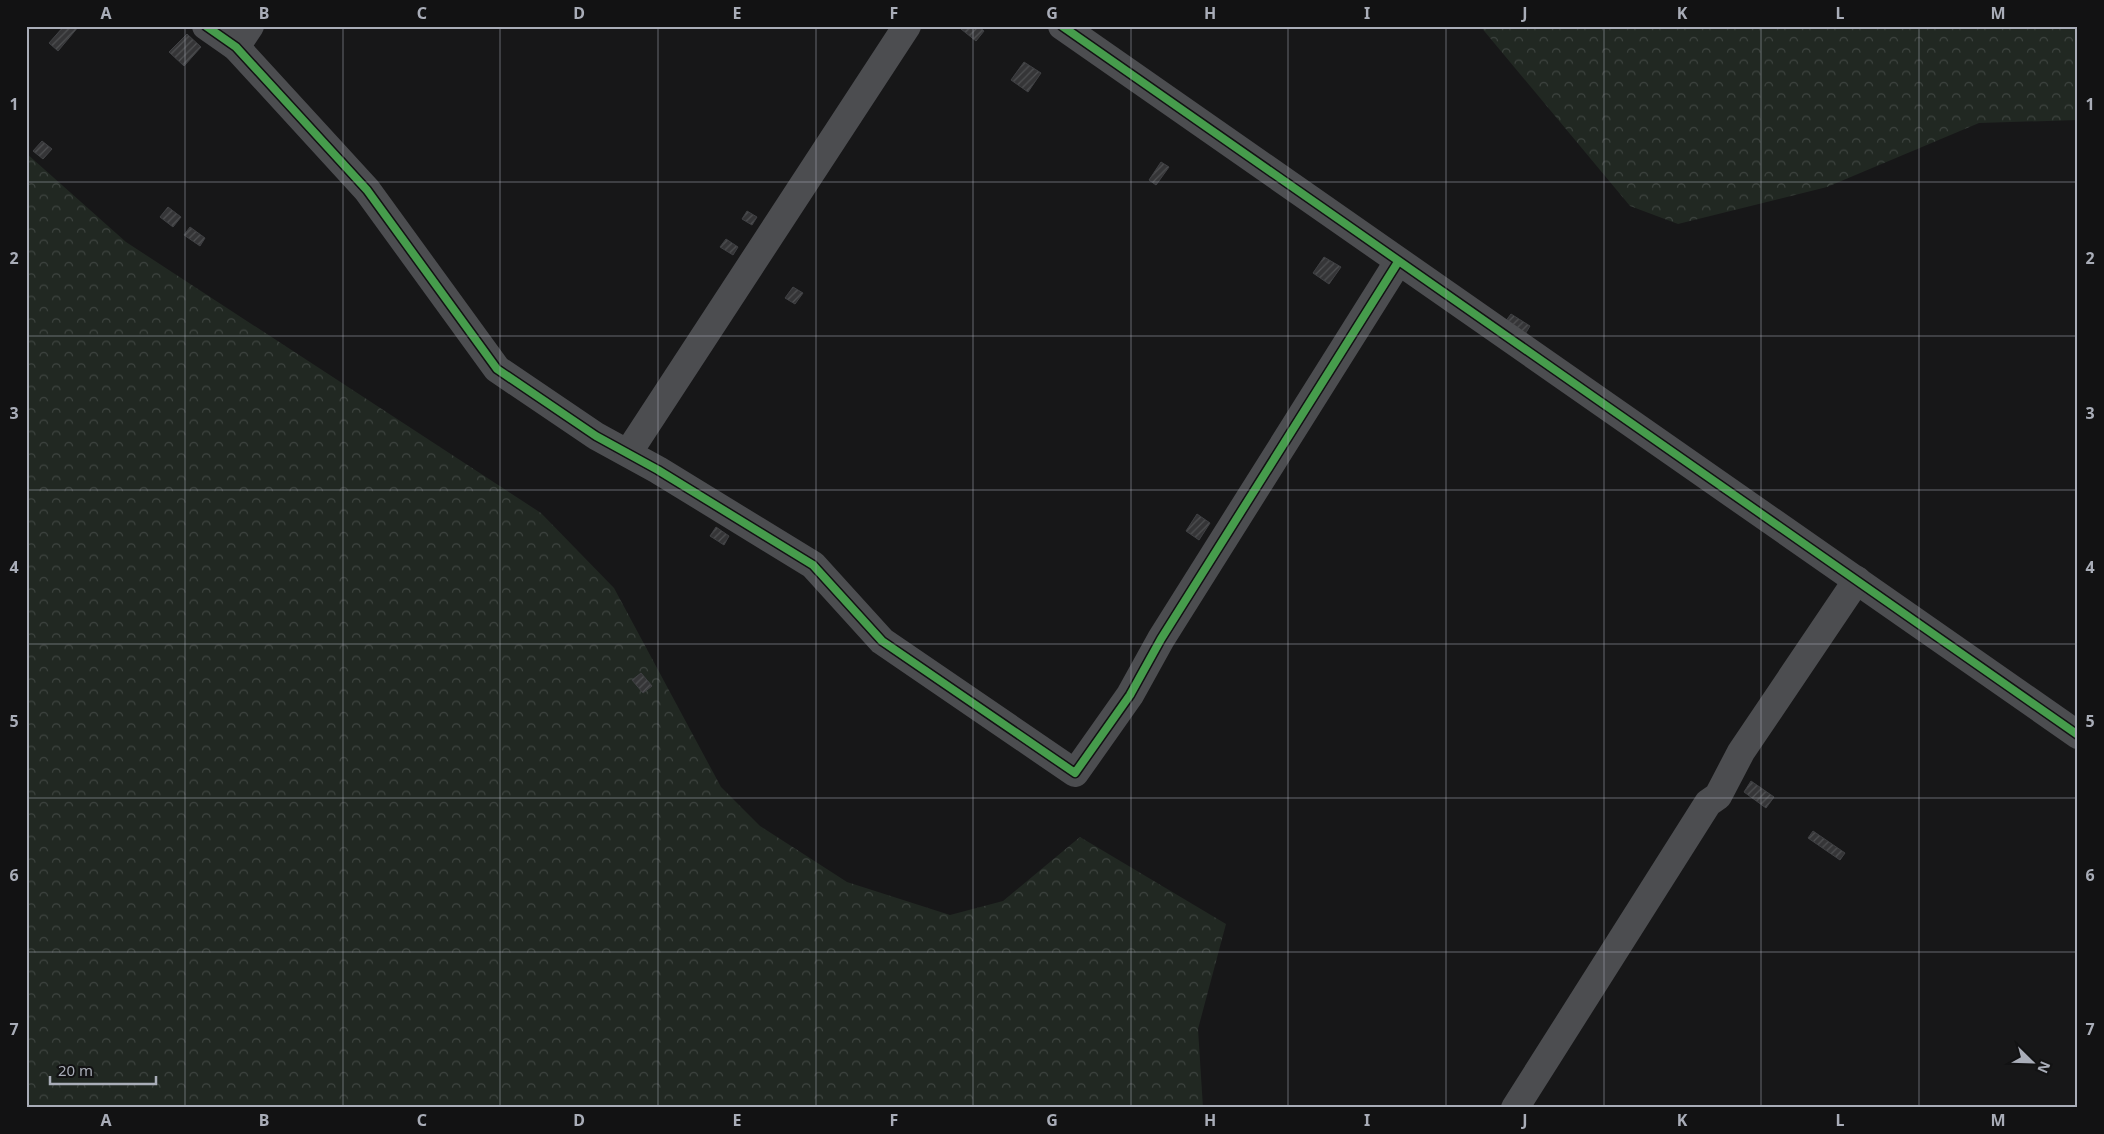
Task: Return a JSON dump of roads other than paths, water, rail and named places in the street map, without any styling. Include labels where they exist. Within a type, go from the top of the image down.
[{"type":"street","points":[[206,26],[243,37],[367,190],[497,369],[596,436],[628,453],[813,564],[882,641],[1075,773],[1130,696],[1161,640],[1398,262]]},
{"type":"street","points":[[628,453],[907,26]]},
{"type":"street","points":[[1062,26],[1398,262],[2078,734]]},
{"type":"street","points":[[1515,1108],[1708,803],[1718,796],[1740,752],[1857,580]]}]
